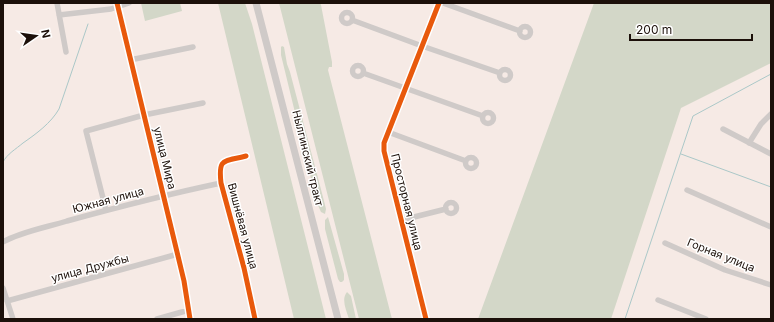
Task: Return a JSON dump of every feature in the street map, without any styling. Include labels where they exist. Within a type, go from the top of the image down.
[{"type":"main road","name":"Нылгинский тракт","points":[[256,3],[338,319]]},
{"type":"street","points":[[57,3],[66,52]]},
{"type":"street","points":[[59,14],[111,9],[118,4],[129,3]]},
{"type":"street","name":"Просторная улица","points":[[426,319],[384,150],[384,143],[439,3]]},
{"type":"street","points":[[443,3],[520,31]]},
{"type":"street","name":"улица Мира","points":[[118,4],[130,60],[178,254],[190,319]]},
{"type":"street","points":[[352,20],[500,73]]},
{"type":"street","points":[[130,60],[193,47]]},
{"type":"street","points":[[363,73],[483,116]]},
{"type":"street","points":[[106,210],[86,131],[144,115],[203,102]]},
{"type":"street","points":[[749,143],[761,124],[771,114]]},
{"type":"street","points":[[723,129],[771,154]]},
{"type":"street","points":[[388,132],[466,161]]},
{"type":"street","name":"Вишнёвая улица","points":[[246,156],[225,161],[220,167],[221,182],[244,268],[255,319]]},
{"type":"street","name":"Южная улица","points":[[3,242],[31,232],[106,210],[221,182]]},
{"type":"street","points":[[687,190],[771,227]]},
{"type":"street","points":[[402,220],[446,209]]},
{"type":"street","name":"Горная улица","points":[[665,243],[725,270],[771,285]]},
{"type":"street","name":"улица Дружбы","points":[[7,301],[178,254]]},
{"type":"street","points":[[3,288],[13,319]]},
{"type":"street","points":[[658,300],[706,319]]},
{"type":"street","points":[[158,319],[189,310]]},
{"type":"green space","points":[[141,3],[180,3],[182,11],[145,21]]},
{"type":"green space","points":[[218,3],[245,3],[252,24],[326,319],[294,319]]},
{"type":"green space","points":[[279,3],[320,3],[321,5],[332,62],[332,67],[329,67],[328,70],[392,319],[359,319]]},
{"type":"green space","points":[[594,3],[771,3],[771,63],[681,108],[611,319],[478,319]]},
{"type":"green space","points":[[282,46],[284,47],[287,64],[323,197],[326,209],[325,214],[321,212],[317,203],[281,55]]},
{"type":"green space","points":[[328,217],[344,274],[344,280],[342,282],[338,279],[325,229],[325,220]]},
{"type":"green space","points":[[347,292],[351,296],[356,319],[349,319],[344,301]]},
{"type":"waterway","points":[[3,162],[7,156],[48,124],[56,114],[88,24]]},
{"type":"waterway","points":[[625,319],[693,116],[771,74]]},
{"type":"waterway","points":[[681,154],[771,187]]},
{"type":"cycle path","points":[[117,3],[184,281],[190,319]]},
{"type":"cycle path","points":[[426,319],[384,151],[384,143],[439,3]]},
{"type":"cycle path","points":[[246,156],[224,162],[220,175],[244,268],[255,319]]}]
